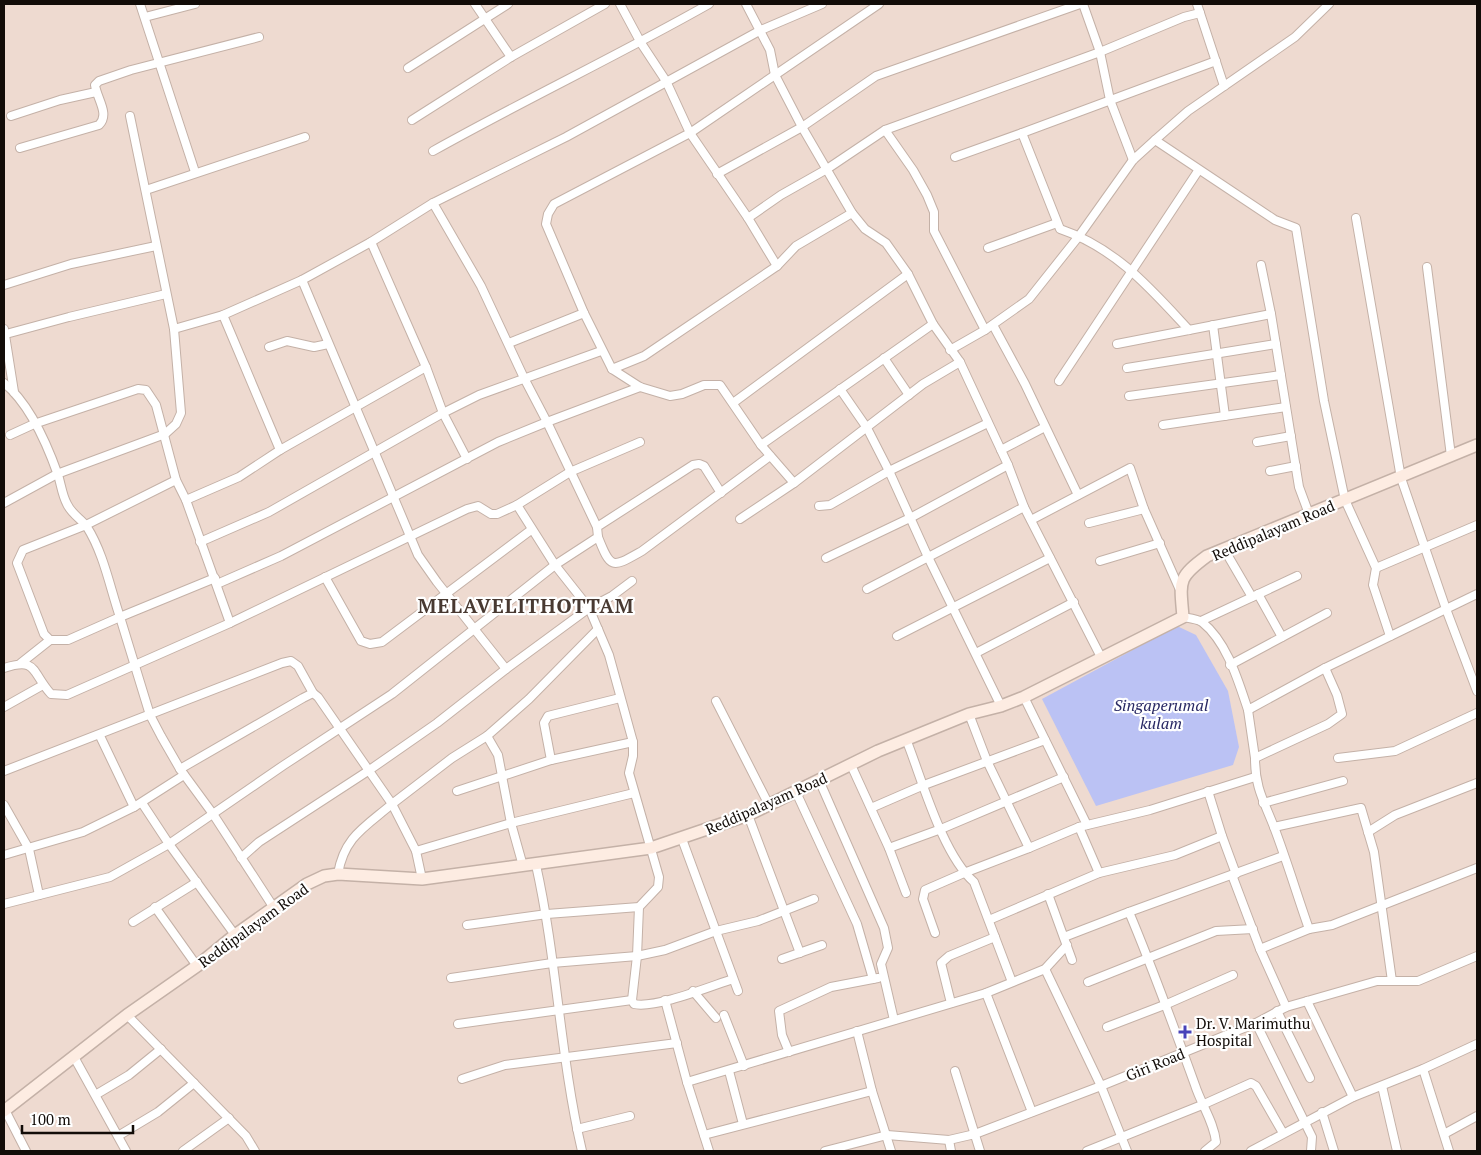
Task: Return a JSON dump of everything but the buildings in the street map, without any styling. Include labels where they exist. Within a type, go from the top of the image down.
[{"type":"main road","name":"Reddipalayam Road","points":[[1180,590],[1186,572],[1207,556],[1401,478],[1477,445]]},
{"type":"main road","points":[[1180,590],[1183,617]]},
{"type":"main road","name":"Reddipalayam Road","points":[[4,1111],[127,1015],[197,966],[235,935],[307,884],[324,876],[338,874],[422,879],[651,848],[748,814],[906,739],[969,714],[1001,706],[1024,697],[1183,617]]},
{"type":"street","points":[[140,4],[195,172]]},
{"type":"street","points":[[145,17],[195,4]]},
{"type":"street","points":[[475,4],[512,57]]},
{"type":"street","points":[[408,68],[508,4]]},
{"type":"street","points":[[412,120],[512,57],[605,4]]},
{"type":"street","points":[[620,4],[641,43],[666,81],[690,133],[748,218],[776,266]]},
{"type":"street","points":[[434,151],[518,103],[641,43],[709,4]]},
{"type":"street","points":[[746,4],[770,50],[775,75],[802,127],[852,213],[864,229],[886,243],[908,274],[933,324],[960,362],[1008,465],[1024,507],[1102,658]]},
{"type":"street","points":[[174,329],[223,315],[302,280],[371,242],[433,203],[566,137],[761,30],[822,4]]},
{"type":"street","points":[[794,483],[761,445],[720,385],[713,383],[670,396],[640,387],[612,369],[601,351],[546,224],[548,214],[554,204],[690,133],[879,4]]},
{"type":"street","points":[[717,174],[802,127],[876,76],[1082,4],[1100,52],[1110,100],[1133,160]]},
{"type":"street","points":[[1197,4],[1224,86]]},
{"type":"street","points":[[950,350],[993,325],[1029,299],[1079,236],[1133,160],[1188,111],[1295,37],[1329,4]]},
{"type":"street","points":[[748,218],[781,195],[827,169],[885,130],[1100,52],[1184,17],[1200,13]]},
{"type":"street","points":[[20,148],[99,125],[103,121],[104,114],[96,92],[95,85],[99,81],[131,70],[161,64],[259,37]]},
{"type":"street","points":[[955,157],[1216,61]]},
{"type":"street","points":[[11,116],[60,100],[96,92]]},
{"type":"street","points":[[4,502],[57,474],[165,434],[176,424],[181,413],[174,329],[130,116]]},
{"type":"street","points":[[885,130],[927,195],[934,212],[934,231],[985,330]]},
{"type":"street","points":[[1022,133],[1060,229],[1079,236],[1134,271],[1189,330]]},
{"type":"street","points":[[146,190],[195,172],[305,137]]},
{"type":"street","points":[[1155,140],[1198,171],[1275,220],[1296,228],[1324,401],[1345,500],[1376,568],[1373,585],[1390,636]]},
{"type":"street","points":[[1059,381],[1134,271],[1198,171]]},
{"type":"street","points":[[433,203],[481,286],[509,343],[524,378],[597,527],[598,537],[607,559],[613,563],[621,562],[642,551],[770,456]]},
{"type":"street","points":[[612,369],[644,356],[776,266],[796,246],[852,213]]},
{"type":"street","points":[[1356,218],[1401,478],[1446,609],[1477,690]]},
{"type":"street","points":[[988,248],[1057,224]]},
{"type":"street","points":[[371,242],[426,367],[443,413],[467,459]]},
{"type":"street","points":[[4,285],[71,264],[156,246]]},
{"type":"street","points":[[1261,265],[1271,314],[1299,487],[1309,514]]},
{"type":"street","points":[[1427,267],[1452,456]]},
{"type":"street","points":[[733,403],[908,274]]},
{"type":"street","points":[[302,280],[418,554],[446,594],[506,668]]},
{"type":"street","points":[[14,392],[5,331],[166,294]]},
{"type":"street","points":[[509,343],[584,313]]},
{"type":"street","points":[[1117,344],[1271,314]]},
{"type":"street","points":[[223,315],[280,450]]},
{"type":"street","points":[[761,445],[933,324]]},
{"type":"street","points":[[993,325],[1078,495]]},
{"type":"street","points":[[1213,325],[1225,416]]},
{"type":"street","points":[[269,347],[287,340],[314,347],[328,344]]},
{"type":"street","points":[[1127,368],[1276,344]]},
{"type":"street","points":[[200,542],[269,512],[443,413],[498,386],[601,351]]},
{"type":"street","points":[[884,358],[909,395]]},
{"type":"street","points":[[740,519],[794,483],[909,395],[960,362]]},
{"type":"street","points":[[186,500],[239,477],[280,450],[426,367]]},
{"type":"street","points":[[1129,396],[1281,375]]},
{"type":"street","points":[[4,383],[14,392],[34,424],[57,474],[66,503],[75,517],[86,525],[101,558],[150,715],[182,772],[213,814],[274,908]]},
{"type":"street","points":[[4,668],[21,662],[50,640],[68,640],[120,617],[281,556],[498,442],[640,387]]},
{"type":"street","points":[[10,435],[34,424],[138,389],[146,390],[151,395],[165,434],[176,480],[186,500],[230,623]]},
{"type":"street","points":[[840,389],[867,428],[889,471],[912,517],[928,557],[1001,706]]},
{"type":"street","points":[[1163,425],[1286,407]]},
{"type":"street","points":[[819,506],[830,505],[889,471],[988,423]]},
{"type":"street","points":[[1001,450],[1045,427]]},
{"type":"street","points":[[1257,442],[1291,436]]},
{"type":"street","points":[[21,662],[33,668],[51,694],[67,695],[230,623],[467,509],[478,506],[491,514],[497,514],[517,505],[570,472],[615,455],[640,442]]},
{"type":"street","points":[[597,527],[693,465],[699,464],[704,466],[721,493]]},
{"type":"street","points":[[826,558],[912,517],[1008,465]]},
{"type":"street","points":[[1270,471],[1296,466]]},
{"type":"street","points":[[1031,520],[1130,468],[1144,509],[1180,590]]},
{"type":"street","points":[[50,640],[44,634],[17,563],[18,557],[23,550],[86,525],[176,480]]},
{"type":"street","points":[[517,505],[530,530],[589,608],[609,655],[633,742],[633,756],[629,773],[659,877],[658,887],[639,907],[637,956],[632,1000],[634,1004],[639,1005],[665,1000],[733,978]]},
{"type":"street","points":[[867,589],[1024,507]]},
{"type":"street","points":[[1088,523],[1144,509]]},
{"type":"street","points":[[1376,568],[1477,525]]},
{"type":"street","points":[[324,578],[361,641],[370,644],[382,642],[530,530]]},
{"type":"street","points":[[4,904],[110,877],[169,844],[392,694],[555,565],[598,537]]},
{"type":"street","points":[[1100,561],[1160,543]]},
{"type":"street","points":[[1224,549],[1282,637]]},
{"type":"street","points":[[897,636],[1050,558]]},
{"type":"street","points":[[1201,621],[1297,576]]},
{"type":"street","points":[[241,858],[259,842],[368,771],[437,723],[506,668],[589,608],[612,596],[632,581]]},
{"type":"street","points":[[1248,710],[1325,668],[1477,594]]},
{"type":"street","points":[[976,653],[1074,602]]},
{"type":"street","points":[[1230,664],[1327,613]]},
{"type":"street","points":[[1183,617],[1201,621],[1219,642],[1230,664],[1248,710],[1255,758],[1255,777],[1262,803],[1274,827],[1309,929]]},
{"type":"street","points":[[338,874],[340,859],[348,843],[392,804],[452,758],[487,736],[528,699],[598,629]]},
{"type":"street","points":[[4,769],[100,736],[291,661],[298,666],[313,693],[325,704],[368,771],[392,804],[416,851],[422,879]]},
{"type":"street","points":[[1255,758],[1328,724],[1342,714],[1337,695],[1325,668]]},
{"type":"street","points":[[4,707],[43,685]]},
{"type":"street","points":[[4,855],[83,832],[142,803],[182,772],[313,693]]},
{"type":"street","points":[[1024,697],[1064,777],[1099,873]]},
{"type":"street","points":[[551,760],[544,722],[548,716],[620,698]]},
{"type":"street","points":[[716,701],[769,804]]},
{"type":"street","points":[[1338,758],[1395,751],[1477,713]]},
{"type":"street","points":[[969,714],[987,761],[1008,800],[1029,848]]},
{"type":"street","points":[[100,736],[134,807]]},
{"type":"street","points":[[487,736],[498,754],[511,823],[523,866]]},
{"type":"street","points":[[906,739],[941,830],[964,873],[974,882],[1012,982]]},
{"type":"street","points":[[871,808],[924,785],[1045,740]]},
{"type":"street","points":[[457,791],[551,760],[633,742]]},
{"type":"street","points":[[851,765],[890,848],[906,893]]},
{"type":"street","points":[[890,848],[941,830],[1064,777]]},
{"type":"street","points":[[935,932],[923,899],[923,892],[964,873],[1083,826],[1150,810],[1255,777]]},
{"type":"street","points":[[819,780],[884,928],[888,948],[881,961],[894,1020]]},
{"type":"street","points":[[1262,803],[1343,781]]},
{"type":"street","points":[[1368,832],[1395,815],[1477,782]]},
{"type":"street","points":[[1208,791],[1252,929],[1286,1007]]},
{"type":"street","points":[[796,792],[857,924],[873,979]]},
{"type":"street","points":[[416,851],[511,823],[634,793]]},
{"type":"street","points":[[142,803],[169,844],[235,935]]},
{"type":"street","points":[[4,805],[29,849],[40,895]]},
{"type":"street","points":[[1274,827],[1361,808],[1368,832],[1382,905],[1392,981]]},
{"type":"street","points":[[748,814],[800,952]]},
{"type":"street","points":[[989,920],[1099,873],[1175,855],[1222,836]]},
{"type":"street","points":[[682,838],[738,991]]},
{"type":"street","points":[[687,1082],[986,993],[1045,969],[1066,941],[1128,912],[1283,856]]},
{"type":"street","points":[[536,865],[547,914],[559,1012],[582,1151]]},
{"type":"street","points":[[1260,949],[1309,929],[1332,925],[1477,868]]},
{"type":"street","points":[[133,922],[197,882]]},
{"type":"street","points":[[1048,894],[1072,960]]},
{"type":"street","points":[[451,978],[552,963],[637,956],[665,950],[716,931],[758,920],[814,899]]},
{"type":"street","points":[[155,907],[197,966]]},
{"type":"street","points":[[467,925],[547,914],[639,907]]},
{"type":"street","points":[[1128,912],[1167,1004],[1202,1105],[1215,1131],[1216,1142],[1205,1151]]},
{"type":"street","points":[[1088,982],[1216,931],[1252,929]]},
{"type":"street","points":[[951,1003],[941,963],[949,956],[995,937]]},
{"type":"street","points":[[782,959],[822,945]]},
{"type":"street","name":"Giri Road","points":[[825,1151],[887,1135],[949,1140],[975,1134],[1183,1053],[1256,1023],[1286,1007],[1378,981],[1418,981],[1477,956]]},
{"type":"street","points":[[1045,969],[1101,1086],[1127,1151]]},
{"type":"street","points":[[1107,1027],[1167,1004],[1233,975]]},
{"type":"street","points":[[790,1052],[782,1034],[779,1011],[831,987],[884,976]]},
{"type":"street","points":[[693,991],[720,1017],[744,1066]]},
{"type":"street","points":[[986,993],[1032,1112]]},
{"type":"street","points":[[458,1024],[559,1012],[632,1000]]},
{"type":"street","points":[[665,1000],[687,1082],[709,1151]]},
{"type":"street","points":[[1307,1001],[1353,1097]]},
{"type":"street","points":[[1277,1011],[1310,1078]]},
{"type":"street","points":[[127,1015],[246,1136],[255,1151]]},
{"type":"street","points":[[1256,1023],[1312,1137],[1310,1151]]},
{"type":"street","points":[[857,1031],[872,1091],[891,1151]]},
{"type":"street","points":[[462,1079],[505,1065],[566,1059],[677,1043]]},
{"type":"street","points":[[1251,1151],[1353,1097],[1424,1069],[1477,1044]]},
{"type":"street","points":[[97,1094],[129,1075],[161,1049]]},
{"type":"street","points":[[74,1057],[97,1094],[126,1151]]},
{"type":"street","points":[[1424,1069],[1449,1151]]},
{"type":"street","points":[[729,1071],[743,1124]]},
{"type":"street","points":[[955,1072],[980,1151]]},
{"type":"street","points":[[118,1136],[158,1112],[194,1083]]},
{"type":"street","points":[[1087,1151],[1123,1138],[1254,1083],[1283,1134]]},
{"type":"street","points":[[1382,1086],[1397,1151]]},
{"type":"street","points":[[704,1135],[872,1091]]},
{"type":"street","points":[[4,1111],[26,1151]]},
{"type":"street","points":[[1322,1112],[1334,1151]]},
{"type":"street","points":[[577,1129],[630,1116]]},
{"type":"street","points":[[1444,1134],[1477,1116]]},
{"type":"street","points":[[183,1151],[229,1118]]},
{"type":"street","points":[[949,1140],[951,1151]]},
{"type":"water","name":"Singaperumal kulam","points":[[1177,626],[1196,635],[1228,691],[1239,747],[1233,765],[1096,806],[1042,699]]},
{"type":"place","name":"Dr. V. Marimuthu Hospital","points":[[1185,1032]]},
{"type":"district","name":"MELAVELITHOTTAM","points":[[526,605]]}]
